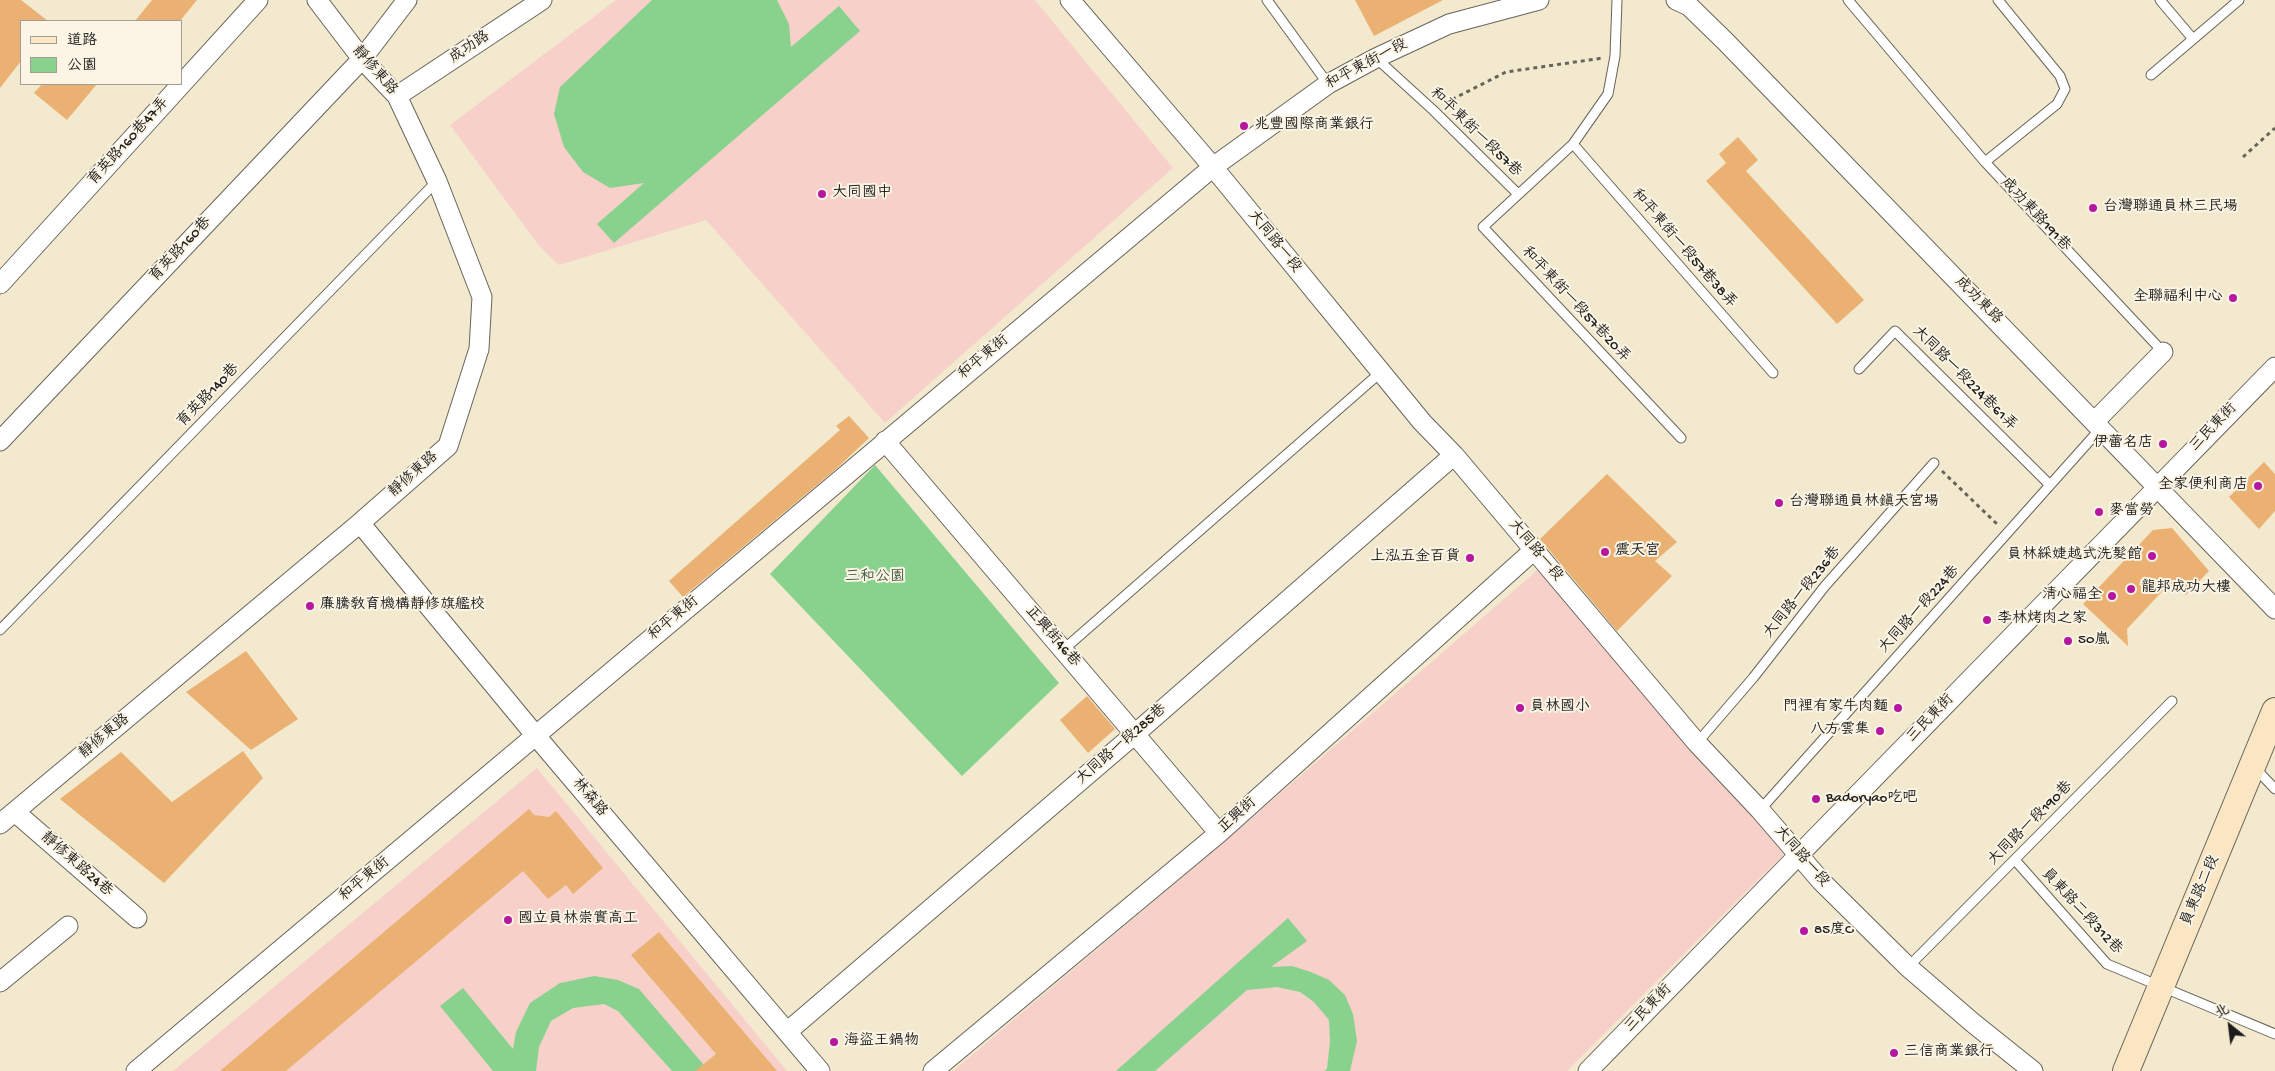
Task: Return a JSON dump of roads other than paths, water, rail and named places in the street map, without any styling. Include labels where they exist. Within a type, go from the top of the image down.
[{"type":"street","name":"育英路160巷47弄","points":[[182,84],[258,0]]},
{"type":"street","name":"靜修東路","points":[[0,824],[360,524],[448,446],[479,349],[482,297],[437,181],[398,96],[362,59],[317,0]]},
{"type":"street","name":"育英路160巷","points":[[1,438],[362,59],[407,0]]},
{"type":"street","name":"成功路","points":[[398,96],[542,0]]},
{"type":"street","name":"大同路一段","points":[[1070,0],[1213,167],[1381,372],[1454,455],[1697,743],[1760,810],[1800,855],[1820,881],[1908,967],[1973,1024],[2033,1071]]},
{"type":"street","name":"和平東街一段","points":[[1213,167],[1328,84],[1376,58],[1449,24],[1539,0]]},
{"type":"street","name":"成功東路","points":[[1676,0],[1689,6],[1725,41],[2098,424],[2275,609]]},
{"type":"street","name":"育英路160巷47弄","points":[[0,284],[181,85]]},
{"type":"street","name":"和平東街","points":[[136,1071],[1213,167]]},
{"type":"street","name":"成功東路191巷","points":[[2098,424],[2164,352]]},
{"type":"street","name":"三民東街","points":[[1597,1068],[1800,855],[2275,367]]},
{"type":"street","name":"正興街46巷","points":[[885,441],[1220,833]]},
{"type":"street","name":"大同路一段285巷","points":[[787,1032],[1136,733],[1454,455]]},
{"type":"street","name":"林森路","points":[[360,524],[536,736],[820,1071]]},
{"type":"street","name":"正興街","points":[[933,1071],[1220,833],[1534,550]]},
{"type":"street","name":"員東路二段","points":[[2126,1071],[2275,711]]},
{"type":"street","name":"靜修東路24巷","points":[[15,812],[137,918]]},
{"type":"street","points":[[0,982],[68,926]]},
{"type":"lane","points":[[1267,0],[1328,84]]},
{"type":"lane","name":"和平東街一段57巷","points":[[1376,58],[1433,110],[1518,194],[1572,144],[1608,94],[1615,56],[1617,0]]},
{"type":"lane","name":"成功東路191巷","points":[[1848,0],[1985,162],[2164,352]]},
{"type":"lane","points":[[1985,162],[2057,104],[2064,89],[2060,76],[1998,0]]},
{"type":"lane","points":[[2160,0],[2193,39]]},
{"type":"lane","points":[[2151,75],[2239,0]]},
{"type":"lane","name":"和平東街一段57巷38弄","points":[[1572,144],[1774,373]]},
{"type":"lane","name":"育英路140巷","points":[[0,630],[437,181]]},
{"type":"lane","name":"和平東街一段57巷20弄","points":[[1518,194],[1483,226],[1682,438]]},
{"type":"lane","name":"大同路一段224巷61弄","points":[[1859,370],[1895,331],[2050,485]]},
{"type":"lane","points":[[1063,650],[1381,372]]},
{"type":"lane","name":"大同路一段224巷","points":[[1760,810],[2050,485],[2098,424]]},
{"type":"lane","name":"大同路一段236巷","points":[[1697,743],[1753,678],[1825,586],[1934,463]]},
{"type":"lane","name":"大同路一段190巷","points":[[1908,967],[2172,701]]},
{"type":"lane","points":[[2253,766],[2275,789]]},
{"type":"lane","name":"員東路二段312巷","points":[[2015,860],[2107,964],[2275,1034]]},
{"type":"place","name":"兆豐國際商業銀行","points":[[1244,126]]},
{"type":"place","name":"大同國中","points":[[822,194]]},
{"type":"place","name":"台灣聯通員林三民場","points":[[2093,208]]},
{"type":"place","name":"全聯福利中心","points":[[2233,298]]},
{"type":"place","name":"伊蕾名店","points":[[2163,444]]},
{"type":"place","name":"全家便利商店","points":[[2258,486]]},
{"type":"place","name":"台灣聯通員林鎮天宮場","points":[[1779,503]]},
{"type":"place","name":"麥當勞","points":[[2099,512]]},
{"type":"place","name":"震天宮","points":[[1605,552]]},
{"type":"place","name":"員林綵婕越式洗髮館","points":[[2152,556]]},
{"type":"place","name":"上泓五金百貨","points":[[1470,558]]},
{"type":"place","name":"龍邦成功大樓","points":[[2131,589]]},
{"type":"place","name":"清心福全","points":[[2112,596]]},
{"type":"place","name":"廉騰教育機構靜修旗艦校","points":[[310,606]]},
{"type":"place","name":"李林烤肉之家","points":[[1987,620]]},
{"type":"place","name":"50嵐","points":[[2068,641]]},
{"type":"place","name":"員林國小","points":[[1520,708]]},
{"type":"place","name":"門裡有家牛肉麵","points":[[1898,708]]},
{"type":"place","name":"八方雲集","points":[[1880,731]]},
{"type":"place","name":"Badoryao吃吧","points":[[1816,799]]},
{"type":"place","name":"國立員林崇實高工","points":[[508,920]]},
{"type":"place","name":"85度C","points":[[1804,931]]},
{"type":"place","name":"海盜王鍋物","points":[[834,1042]]},
{"type":"place","name":"三信商業銀行","points":[[1894,1053]]},
{"type":"park label","name":"三和公園","points":[[875,578]]}]
